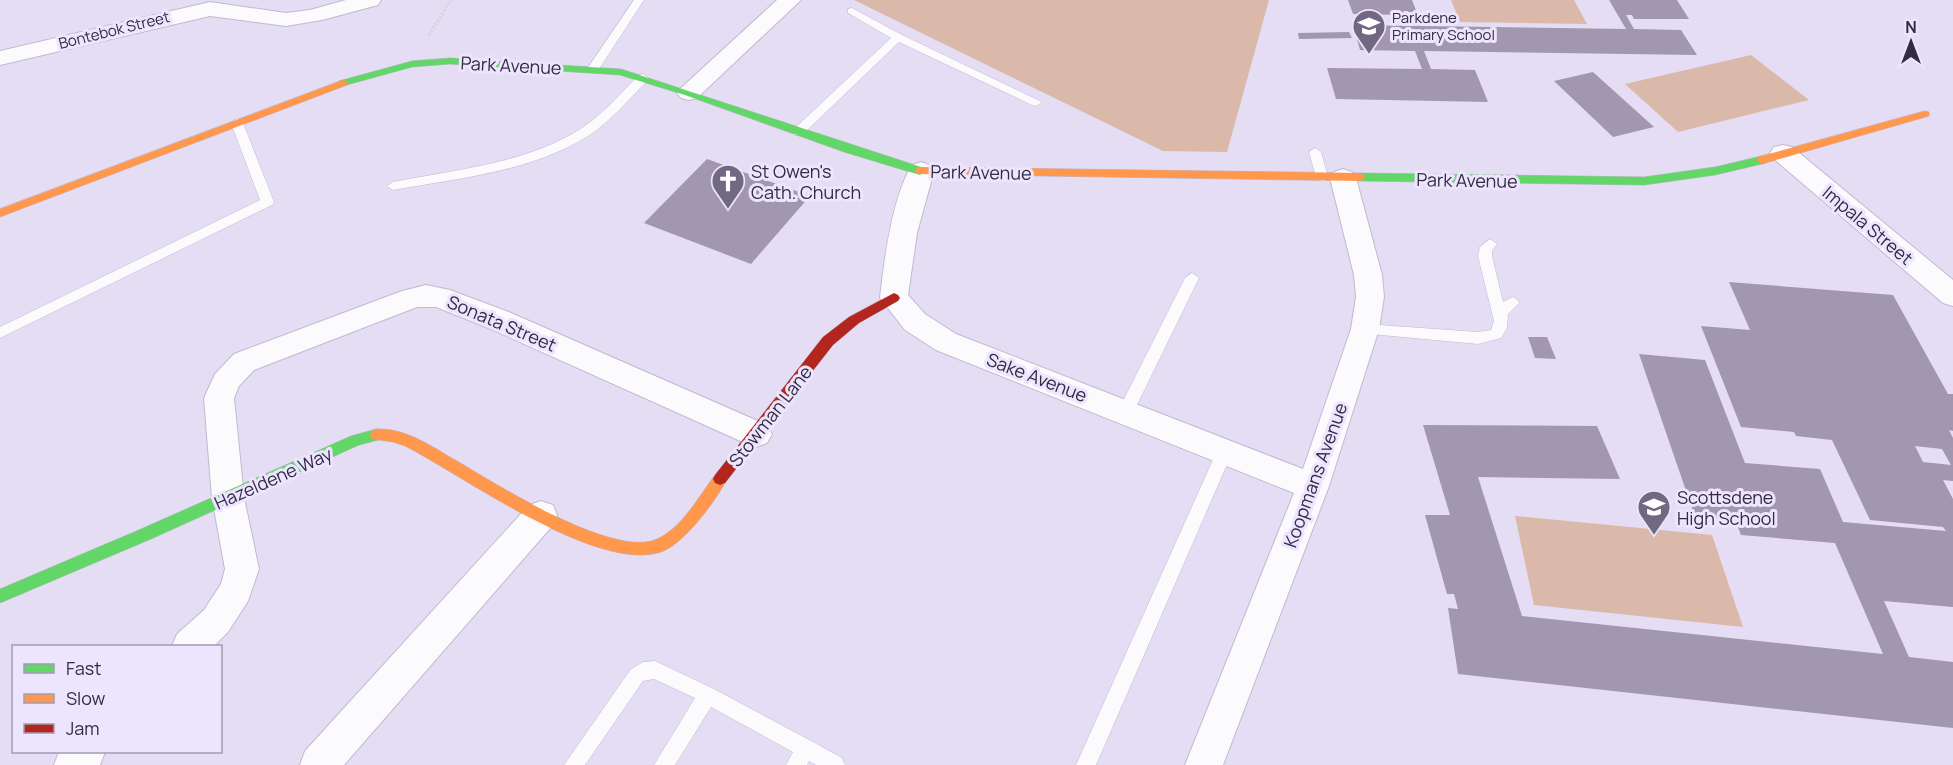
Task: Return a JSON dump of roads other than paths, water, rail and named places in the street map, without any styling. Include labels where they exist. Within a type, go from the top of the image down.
[{"type":"street","points":[[689,93],[790,0]]},
{"type":"street","name":"Bontebok Street","points":[[0,58],[210,9],[228,9],[275,20],[294,19],[360,1]]},
{"type":"street","name":"Park Avenue","points":[[0,213],[359,77],[412,64],[450,62],[593,69],[643,78],[798,132],[921,171],[1644,182],[1694,174],[1783,153],[1925,114]]},
{"type":"street","name":"Impala Street","points":[[1783,153],[1953,296]]},
{"type":"street","points":[[894,298],[901,238],[921,171]]},
{"type":"street","name":"Koopmans Avenue","points":[[1204,765],[1313,486],[1365,329],[1370,297],[1368,275],[1333,177]]},
{"type":"street","name":"Sonata Street","points":[[191,645],[216,621],[236,590],[242,569],[228,498],[219,398],[222,385],[230,374],[244,362],[412,298],[440,297],[501,321],[756,434]]},
{"type":"street","name":"Sake Avenue","points":[[894,298],[915,322],[946,342],[1313,486]]},
{"type":"street","name":"Stowman Lane","points":[[657,547],[677,536],[820,350],[841,327],[868,309],[894,298]]},
{"type":"street","name":"Hazeldene Way","points":[[0,596],[356,440],[381,434],[410,442],[541,515],[587,537],[636,550],[657,547]]},
{"type":"street","points":[[319,765],[541,515]]},
{"type":"street","points":[[73,765],[85,753]]},
{"type":"lane","points":[[593,69],[638,2],[623,0]]},
{"type":"lane","points":[[852,11],[898,37],[1036,102]]},
{"type":"lane","points":[[798,132],[898,37]]},
{"type":"lane","points":[[393,186],[523,159],[557,146],[588,130],[643,78]]},
{"type":"lane","points":[[0,333],[267,202],[237,123]]},
{"type":"lane","points":[[1315,153],[1333,177]]},
{"type":"lane","points":[[1490,244],[1485,250],[1485,260],[1500,319]]},
{"type":"lane","points":[[1126,411],[1192,278]]},
{"type":"lane","points":[[1365,329],[1478,338],[1496,334],[1500,328],[1501,312],[1513,302]]},
{"type":"lane","points":[[1086,765],[1224,453]]},
{"type":"lane","points":[[574,765],[637,675],[643,671],[655,670],[708,695],[801,757],[835,765]]},
{"type":"lane","points":[[664,765],[708,695]]},
{"type":"place","name":"Parkdene Primary School","points":[[1369,55]]},
{"type":"place","name":"St Owen's Cath. Church","points":[[728,210]]},
{"type":"place","name":"Scottsdene High School","points":[[1654,536]]}]
